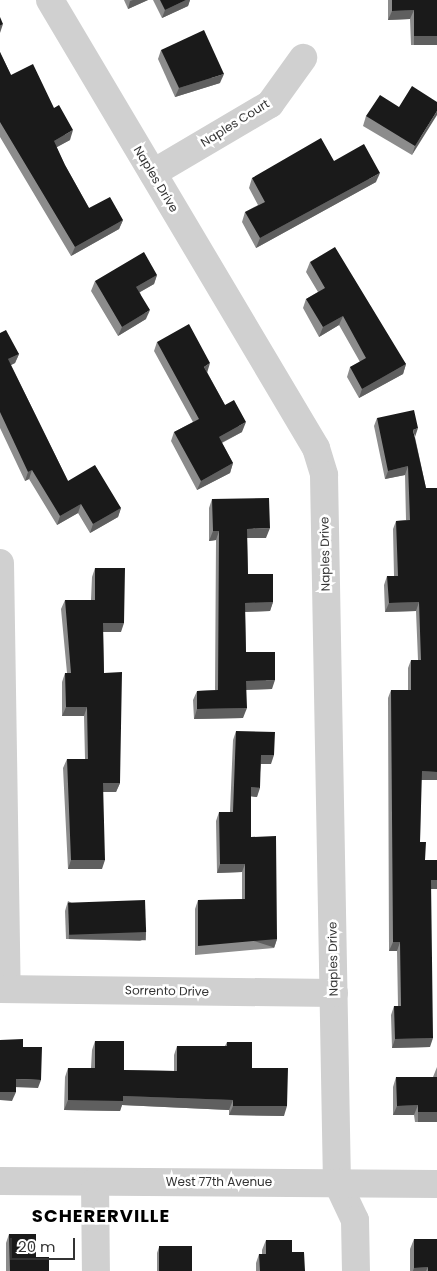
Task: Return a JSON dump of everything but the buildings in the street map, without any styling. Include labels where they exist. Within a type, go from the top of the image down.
[{"type":"street","name":"Naples Drive","points":[[50,0],[316,448],[324,475],[337,1182]]},
{"type":"street","name":"Naples Court","points":[[153,173],[270,104],[303,58]]},
{"type":"street","points":[[0,563],[4,989]]},
{"type":"street","name":"Sorrento Drive","points":[[4,989],[334,993]]},
{"type":"street","name":"West 77th Avenue","points":[[0,1181],[437,1184]]},
{"type":"street","points":[[96,1182],[96,1271]]},
{"type":"street","points":[[337,1182],[355,1220],[356,1271]]},
{"type":"district","name":"SCHERERVILLE","points":[[101,1216]]}]
